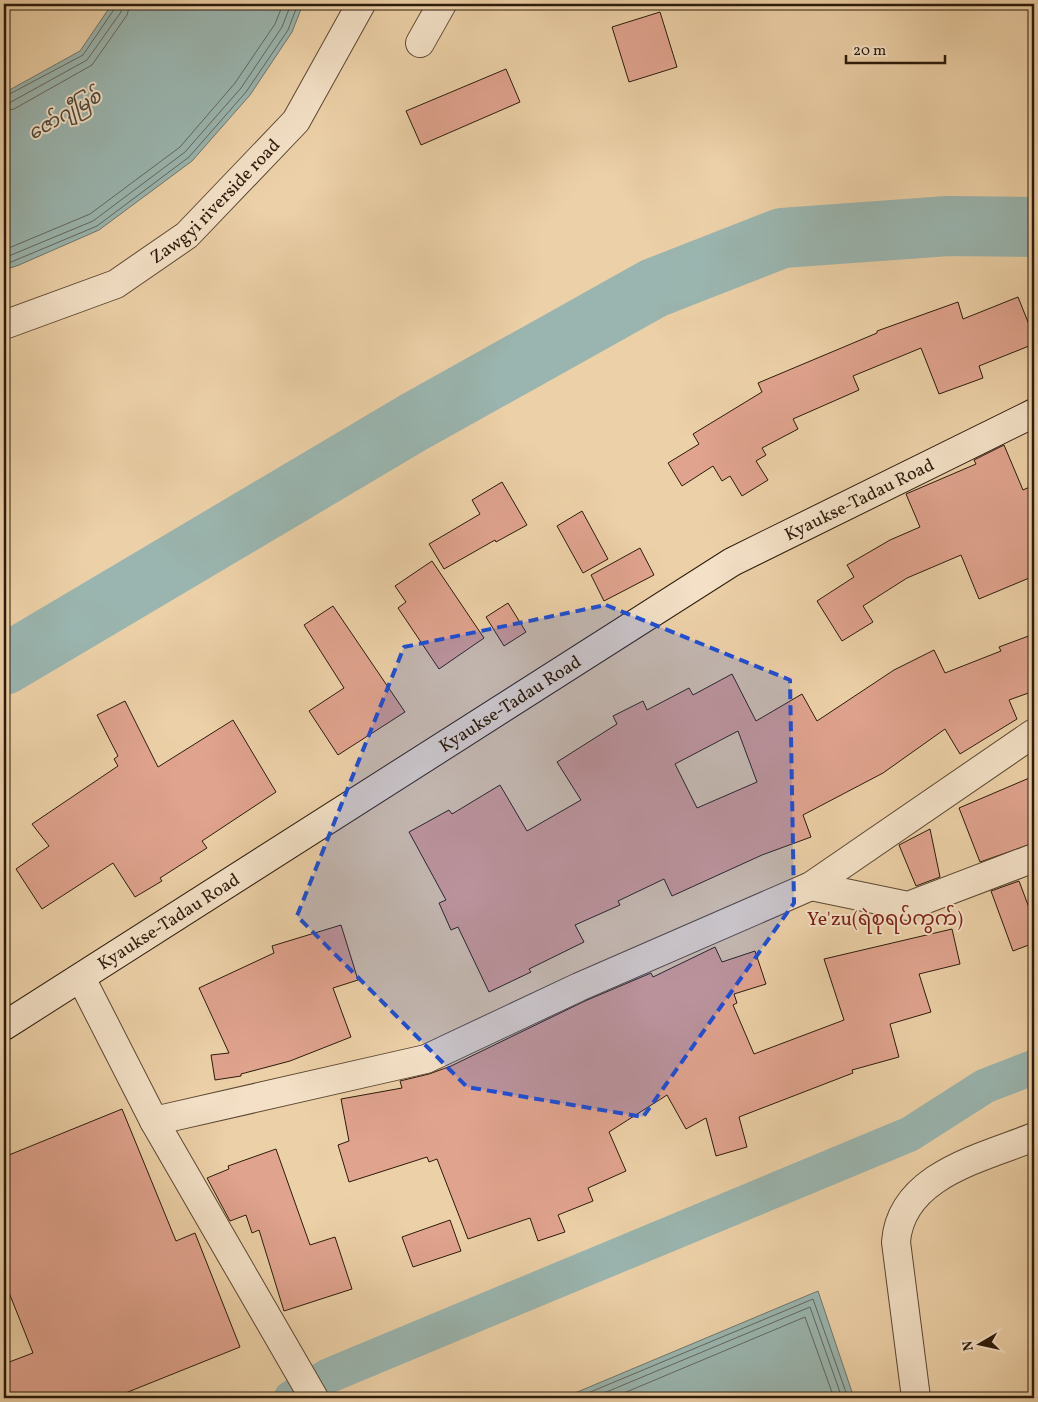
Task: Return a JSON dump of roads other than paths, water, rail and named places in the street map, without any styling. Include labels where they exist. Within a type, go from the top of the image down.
[{"type":"street","name":"Zawgyi riverside road","points":[[4,325],[116,284],[187,235],[296,121],[361,4]]},
{"type":"street","points":[[420,43],[442,4]]},
{"type":"street","name":"Kyaukse-Tadau Road","points":[[4,1026],[732,562],[1034,413]]},
{"type":"street","points":[[154,1121],[426,1059],[579,987],[811,886],[1034,733]]},
{"type":"street","points":[[811,886],[908,906],[1034,858]]},
{"type":"street","points":[[81,978],[154,1121],[314,1398]]},
{"type":"street","points":[[916,1398],[896,1242],[897,1226],[905,1209],[916,1195],[938,1176],[1034,1137]]},
{"type":"water","name":"ဇော်ဂျီမြစ်","points":[[112,4],[303,4],[292,32],[250,95],[192,161],[99,230],[4,270],[4,93],[80,51]]},
{"type":"water","points":[[818,1291],[854,1398],[563,1398]]},
{"type":"waterway","points":[[4,665],[414,422],[654,288],[782,238],[948,226],[1034,227]]},
{"type":"waterway","points":[[291,1398],[328,1376],[910,1134],[985,1086],[1034,1067]]},
{"type":"district","name":"Ye'zu(ရဲစုရပ်ကွက်)","points":[[885,918]]}]
